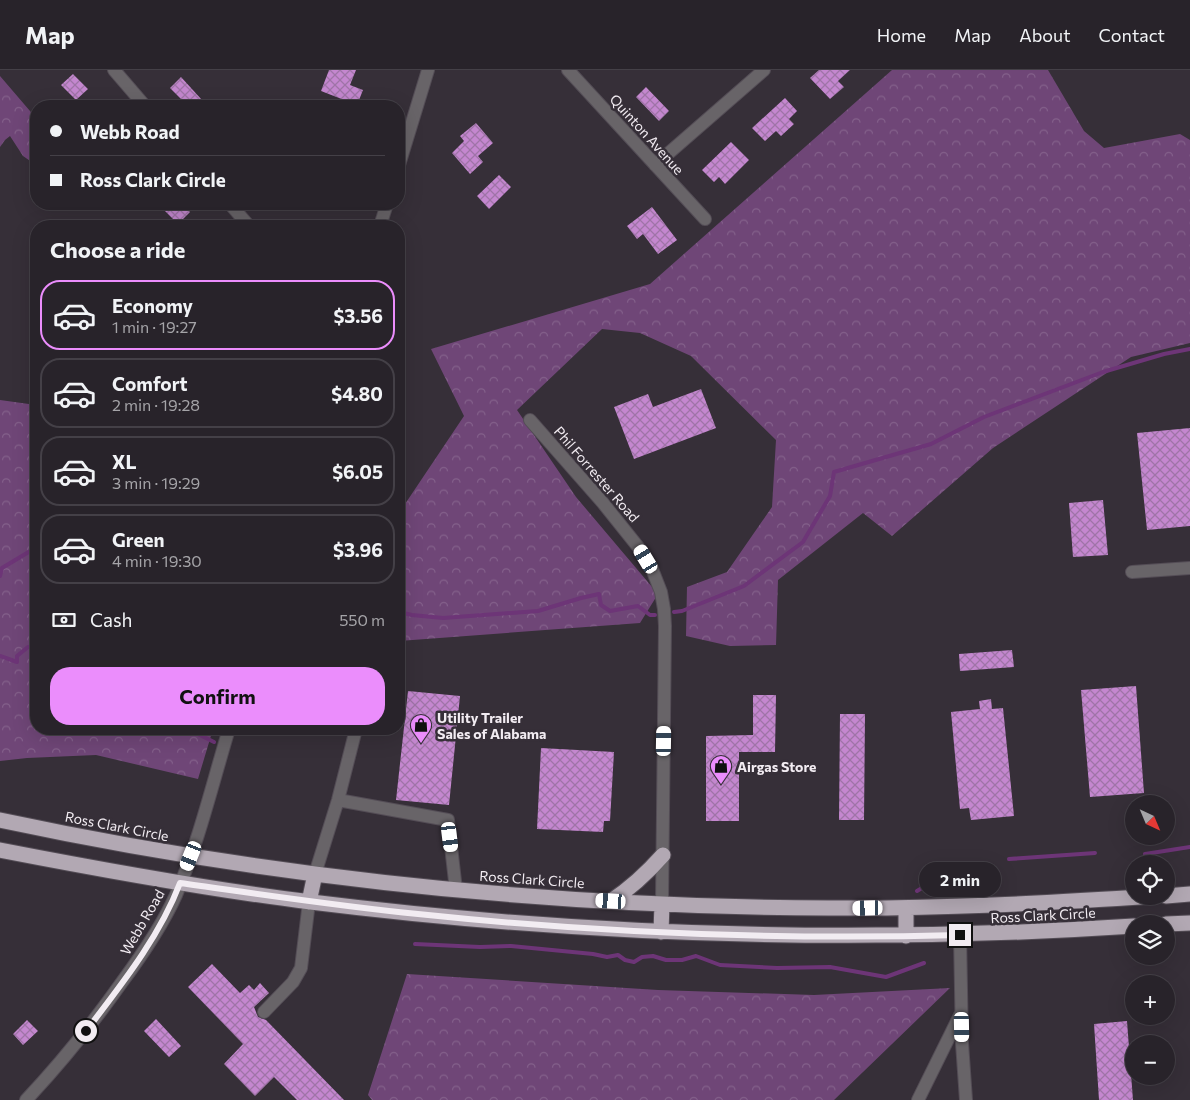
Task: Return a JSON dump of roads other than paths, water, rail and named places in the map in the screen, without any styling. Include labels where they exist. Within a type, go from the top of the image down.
[{"type":"highway","name":"Ross Clark Circle","points":[[0,820],[191,856],[316,874],[456,890],[611,901],[830,908],[906,908],[1125,898]]},
{"type":"highway","name":"Ross Clark Circle","points":[[0,850],[180,883],[309,902],[504,922],[762,936],[960,935],[1125,926]]},
{"type":"highway","points":[[611,901],[645,876],[662,855]]},
{"type":"highway","points":[[309,902],[316,874]]},
{"type":"highway","points":[[1175,895],[1190,894]]},
{"type":"highway","points":[[661,932],[662,904]]},
{"type":"highway","points":[[906,908],[906,936]]},
{"type":"highway","points":[[1175,924],[1190,923]]},
{"type":"street","points":[[114,70],[140,100]]},
{"type":"street","points":[[405,145],[428,70]]},
{"type":"street","name":"Quinton Avenue","points":[[568,70],[705,219]]},
{"type":"street","points":[[655,165],[764,70]]},
{"type":"street","points":[[235,210],[244,220]]},
{"type":"street","name":"Phil Forrester Road","points":[[530,420],[631,537],[652,569],[661,592],[665,626],[662,904]]},
{"type":"street","points":[[1132,572],[1190,568]]},
{"type":"street","name":"Webb Road","points":[[26,1100],[86,1031],[158,929],[191,856],[227,735]]},
{"type":"street","points":[[316,874],[354,735]]},
{"type":"street","points":[[338,800],[448,820],[456,890]]},
{"type":"street","points":[[264,1012],[293,982],[301,968],[309,902]]},
{"type":"street","points":[[960,935],[966,1100]]},
{"type":"street","points":[[918,1100],[962,1011]]},
{"type":"waterway","points":[[674,612],[682,611],[744,586],[803,542],[830,496],[834,472],[931,444],[984,417],[1103,372],[1164,354],[1190,349]]},
{"type":"waterway","points":[[0,576],[2,568],[30,551]]},
{"type":"waterway","points":[[405,613],[443,618],[538,611],[599,594],[601,605],[610,611],[638,606],[650,615],[655,615]]},
{"type":"waterway","points":[[0,656],[17,662],[17,656],[30,647]]},
{"type":"waterway","points":[[200,735],[214,742]]},
{"type":"waterway","points":[[1145,854],[1190,847]]},
{"type":"waterway","points":[[1009,859],[1095,853]]},
{"type":"waterway","points":[[917,891],[955,868]]},
{"type":"waterway","points":[[415,944],[480,947],[511,946],[607,957],[618,955],[625,960],[634,962],[642,957],[653,956],[666,960],[682,960],[696,956],[720,965],[777,968],[830,967],[886,977],[924,963]]},
{"type":"place","name":"Utility Trailer Sales of Alabama","points":[[421,744]]},
{"type":"place","name":"Airgas Store","points":[[721,785]]}]
